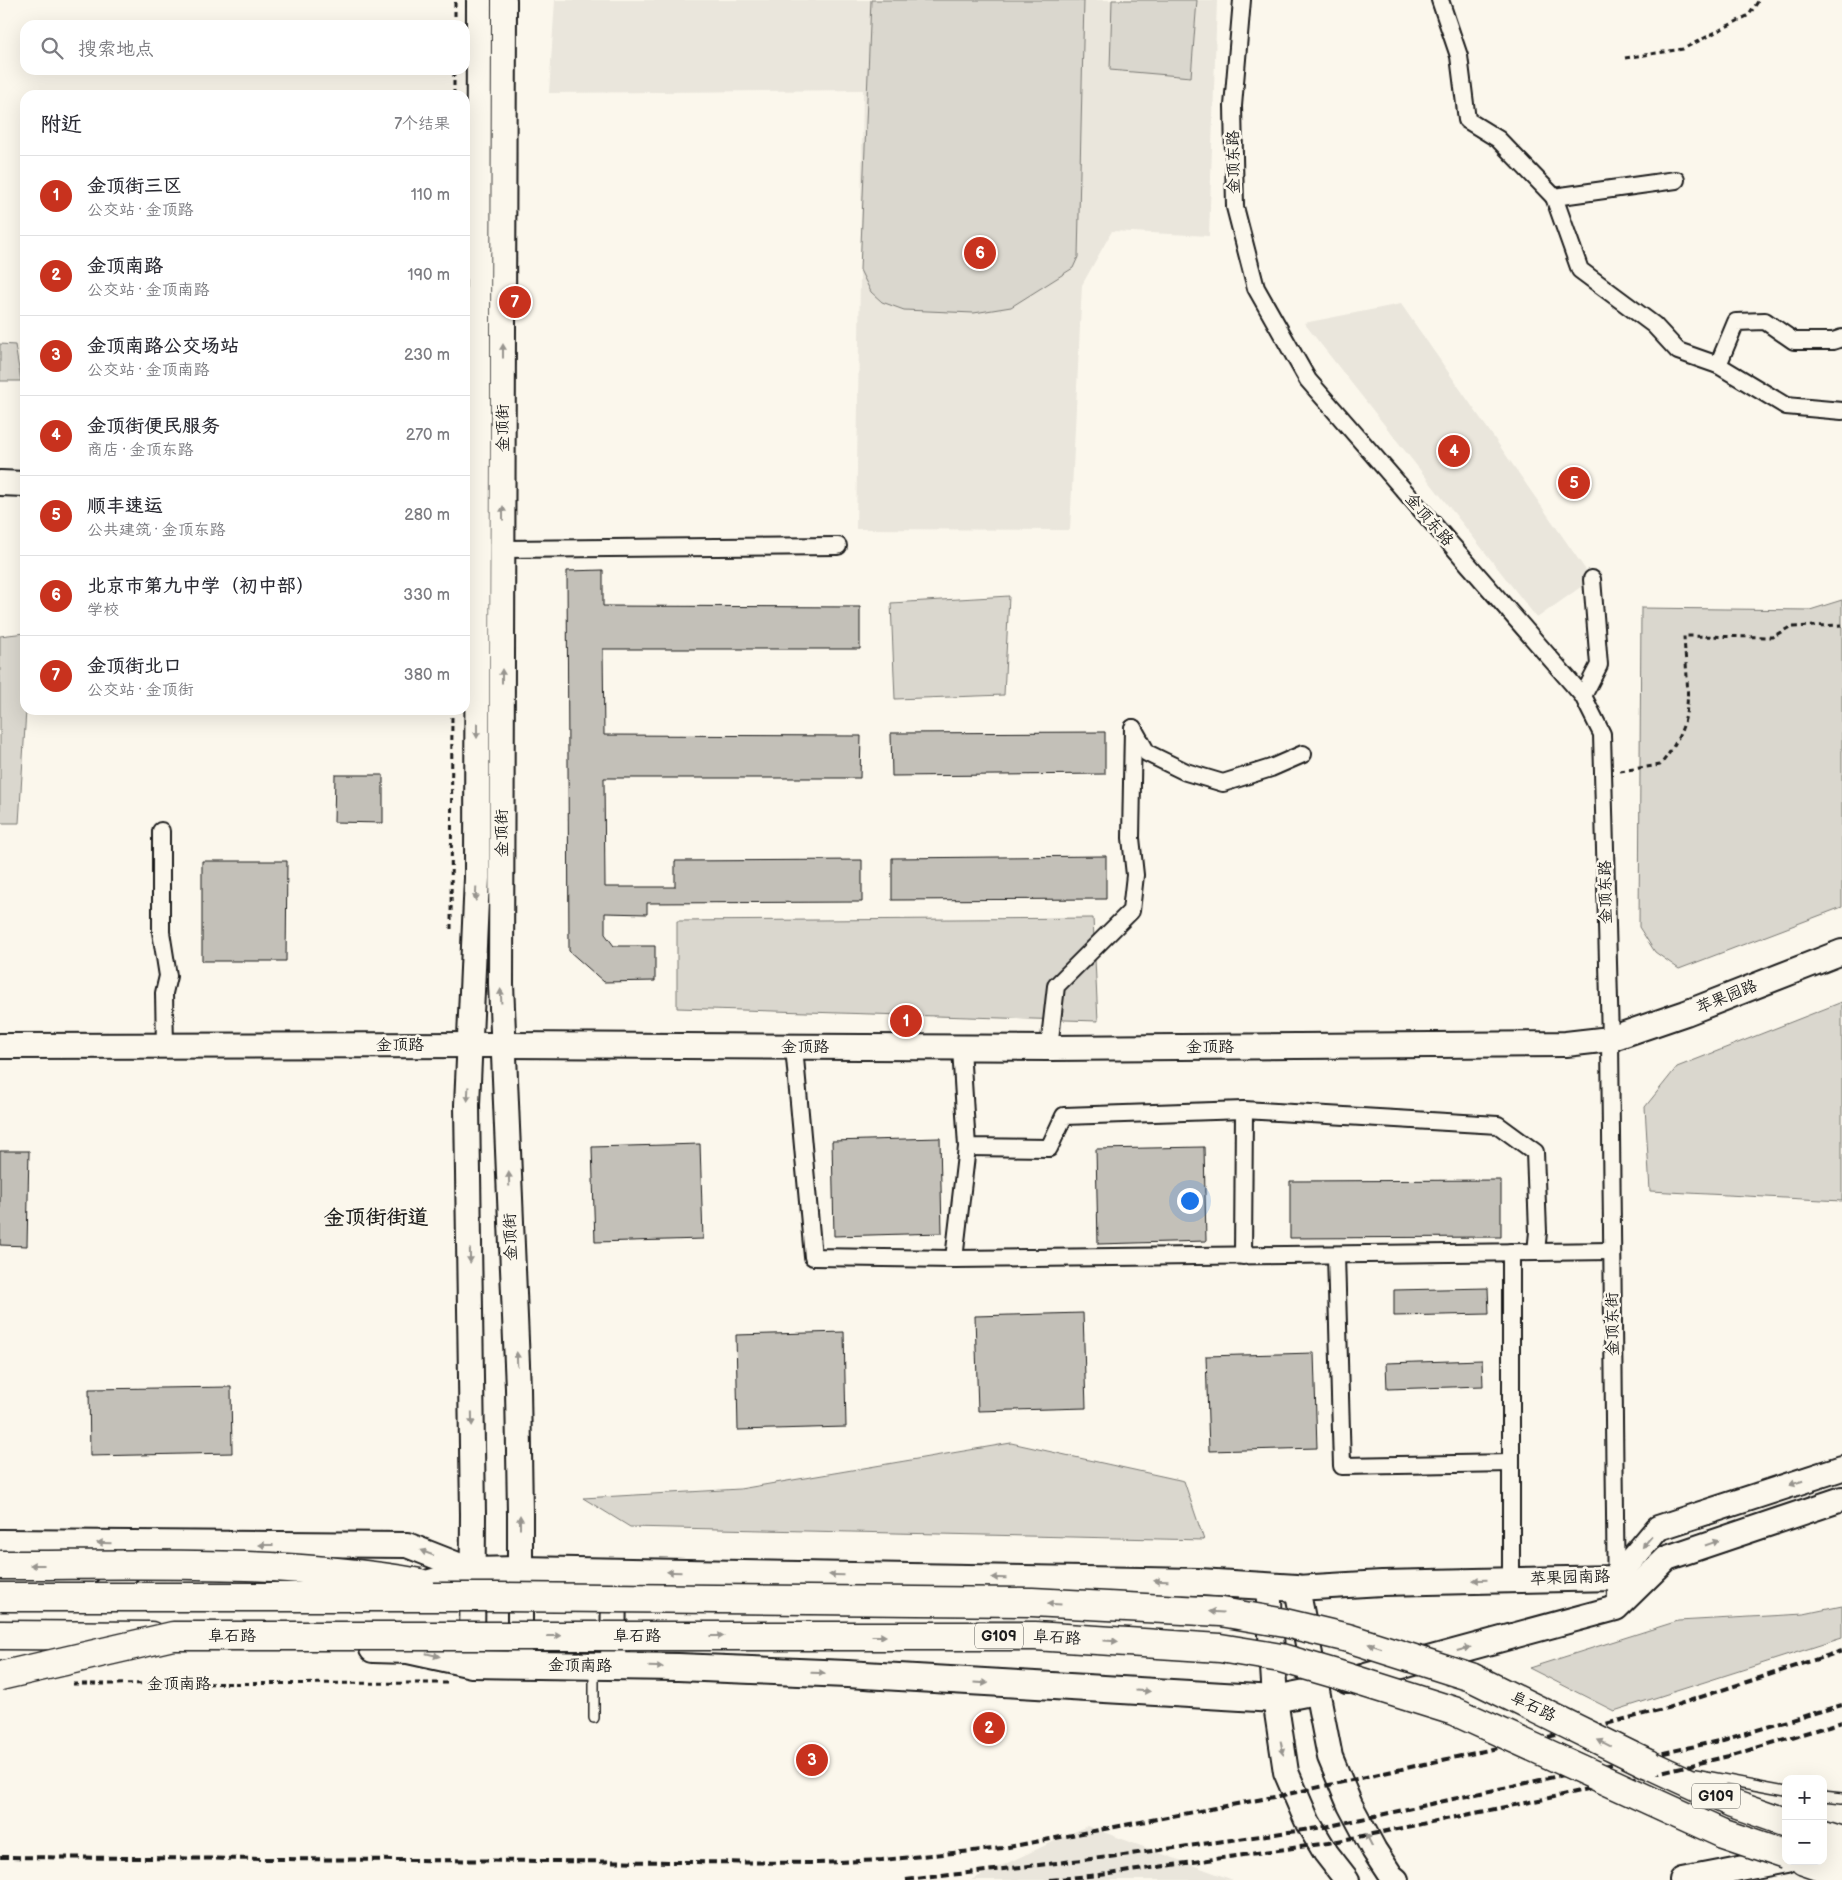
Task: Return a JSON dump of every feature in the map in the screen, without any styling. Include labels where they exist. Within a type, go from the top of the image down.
[{"type":"highway","points":[[0,1565],[191,1565],[300,1569],[392,1579],[497,1597]]},
{"type":"highway","name":"阜石路","points":[[0,1597],[497,1597],[1032,1602],[1221,1612],[1285,1623],[1348,1638],[1471,1677],[1732,1803],[1782,1821]]},
{"type":"highway","name":"阜石路","points":[[0,1635],[1035,1636],[1220,1648],[1290,1661],[1454,1711],[1721,1832],[1782,1854]]},
{"type":"highway","points":[[0,1676],[173,1636]]},
{"type":"highway","points":[[1827,1836],[1842,1841]]},
{"type":"highway","points":[[1816,1865],[1842,1874]]},
{"type":"main road","name":"金顶街","points":[[472,1664],[473,1571],[468,1105],[477,878],[472,489],[479,0]]},
{"type":"main road","name":"金顶街","points":[[504,0],[501,984],[518,1388],[520,1665]]},
{"type":"main road","points":[[0,483],[20,484]]},
{"type":"main road","name":"苹果园路","points":[[1610,1039],[1686,1013],[1842,952]]},
{"type":"main road","name":"金顶路","points":[[0,1046],[504,1045],[1049,1048],[1566,1044],[1610,1039]]},
{"type":"main road","name":"苹果园南路","points":[[1297,1588],[1511,1579],[1616,1578],[1658,1528],[1842,1468]]},
{"type":"main road","name":"苹果园南路","points":[[1316,1691],[1373,1673],[1616,1608],[1667,1558],[1842,1499]]},
{"type":"main road","points":[[0,1542],[407,1545],[473,1571]]},
{"type":"main road","points":[[106,1590],[159,1544]]},
{"type":"main road","points":[[0,1590],[408,1589],[473,1571],[520,1570],[1189,1582],[1297,1588],[1330,1757],[1350,1804],[1374,1850],[1391,1876],[1396,1880]]},
{"type":"main road","points":[[603,1666],[614,1571]]},
{"type":"main road","points":[[1268,1586],[1275,1699],[1286,1772],[1308,1823],[1326,1853],[1347,1880]]},
{"type":"main road","name":"金顶南路","points":[[0,1648],[408,1650],[472,1664],[847,1674],[1275,1699],[1316,1691]]},
{"type":"main road","points":[[1827,1853],[1842,1851]]},
{"type":"main road","points":[[1682,1880],[1782,1861]]},
{"type":"street","name":"金顶东路","points":[[1242,0],[1233,106],[1235,207],[1256,288],[1308,380],[1583,696],[1602,734],[1610,1039]]},
{"type":"street","points":[[1440,0],[1459,56],[1468,120],[1498,139],[1554,197],[1580,270],[1654,325],[1678,351],[1718,365],[1786,406],[1842,410]]},
{"type":"street","points":[[1554,197],[1676,180]]},
{"type":"street","points":[[1718,365],[1736,322],[1765,322],[1794,341],[1833,341],[1842,338]]},
{"type":"street","points":[[503,549],[838,546]]},
{"type":"street","points":[[1583,696],[1599,665],[1592,579]]},
{"type":"street","points":[[1049,1048],[1056,986],[1131,911],[1135,875],[1131,838],[1132,728],[1147,753],[1186,772],[1223,784],[1271,768],[1303,754]]},
{"type":"street","points":[[161,831],[161,932],[168,976],[164,994],[165,1046]]},
{"type":"street","name":"金顶东街","points":[[1610,1039],[1616,1608]]},
{"type":"street","points":[[794,1047],[813,1257],[954,1259],[1612,1251]]},
{"type":"street","points":[[954,1259],[967,1147],[961,1048]]},
{"type":"street","points":[[967,1147],[1049,1148],[1064,1116],[1244,1110],[1498,1125],[1535,1152],[1538,1232],[1536,1252]]},
{"type":"street","points":[[1243,1256],[1244,1110]]},
{"type":"street","points":[[1511,1252],[1511,1579]]},
{"type":"street","points":[[1336,1255],[1342,1466],[1511,1463]]},
{"type":"lane","points":[[594,1718],[603,1666]]},
{"type":"lane","points":[[1648,1764],[1782,1790]]},
{"type":"lane","points":[[1827,1796],[1842,1798]]},
{"type":"path","points":[[455,0],[455,20]]},
{"type":"path","points":[[1625,58],[1683,49],[1750,15],[1760,0]]},
{"type":"path","points":[[454,75],[454,90]]},
{"type":"path","points":[[1603,774],[1660,765],[1672,750],[1686,714],[1687,687],[1684,636],[1772,637],[1790,626],[1842,625]]},
{"type":"path","name":"金顶南路","points":[[68,1684],[449,1684],[472,1664]]},
{"type":"shaded area","points":[[555,0],[1217,0],[1209,236],[1112,231],[1082,285],[1070,530],[856,529],[863,90],[549,93]]},
{"type":"shaded area","points":[[871,0],[1084,0],[1078,257],[1073,268],[1011,307],[974,313],[904,310],[882,302],[871,292],[860,270]]},
{"type":"shaded area","points":[[1112,0],[1197,0],[1191,77],[1110,70]]},
{"type":"shaded area","points":[[1401,304],[1592,579],[1537,618],[1304,323]]},
{"type":"shaded area","points":[[0,344],[15,345],[20,381],[0,381]]},
{"type":"shaded area","points":[[1009,596],[1004,695],[895,699],[891,603]]},
{"type":"shaded area","points":[[1842,600],[1842,907],[1679,969],[1655,952],[1639,927],[1641,608],[1810,610]]},
{"type":"shaded area","points":[[20,634],[20,715],[26,715],[19,823],[0,823],[0,636]]},
{"type":"shaded area","points":[[1093,918],[1098,1021],[677,1008],[677,921]]},
{"type":"shaded area","points":[[1842,1002],[1842,1201],[1650,1191],[1645,1107],[1677,1067]]},
{"type":"shaded area","points":[[1011,1443],[1184,1481],[1204,1540],[630,1527],[583,1498],[740,1489]]},
{"type":"shaded area","points":[[1842,1606],[1842,1638],[1614,1711],[1529,1668],[1678,1621],[1804,1614]]},
{"type":"shaded area","points":[[1087,1826],[1233,1880],[971,1880]]},
{"type":"building","points":[[603,570],[603,606],[860,607],[860,649],[603,649],[604,735],[861,736],[860,778],[604,778],[605,887],[675,887],[675,861],[862,860],[862,902],[647,903],[647,914],[605,913],[605,934],[614,946],[655,946],[655,981],[604,982],[569,951],[567,571]]},
{"type":"building","points":[[1105,732],[1105,774],[892,776],[891,733]]},
{"type":"building","points":[[335,775],[383,775],[383,823],[334,822]]},
{"type":"building","points":[[1106,856],[1106,899],[892,900],[892,858]]},
{"type":"building","points":[[202,861],[287,861],[286,961],[202,961]]},
{"type":"building","points":[[940,1138],[942,1233],[834,1236],[832,1141]]},
{"type":"building","points":[[700,1144],[703,1239],[595,1242],[592,1147]]},
{"type":"building","points":[[1204,1147],[1206,1241],[1098,1244],[1096,1149]]},
{"type":"building","points":[[0,1151],[29,1151],[27,1246],[0,1245]]},
{"type":"building","points":[[1501,1180],[1501,1237],[1290,1238],[1290,1181]]},
{"type":"building","points":[[1488,1288],[1489,1314],[1394,1316],[1394,1290]]},
{"type":"building","points":[[1083,1313],[1086,1408],[978,1411],[975,1316]]},
{"type":"building","points":[[844,1332],[846,1427],[738,1430],[736,1335]]},
{"type":"building","points":[[1314,1353],[1317,1448],[1209,1451],[1206,1356]]},
{"type":"building","points":[[1482,1360],[1483,1386],[1387,1389],[1386,1363]]},
{"type":"building","points":[[231,1387],[232,1453],[90,1456],[89,1389]]},
{"type":"railway","points":[[0,1857],[818,1863],[882,1860],[1003,1848],[1279,1796],[1602,1725],[1667,1708],[1842,1651]]},
{"type":"railway","points":[[906,1880],[1109,1857],[1325,1827],[1723,1740],[1842,1705]]},
{"type":"railway","points":[[1050,1880],[1109,1874],[1328,1843],[1549,1798],[1729,1756],[1842,1722]]},
{"type":"place","name":"北京市第九中学（初中部）","points":[[980,253]]},
{"type":"place","name":"金顶街北口","points":[[515,302]]},
{"type":"place","name":"金顶街便民服务","points":[[1454,451]]},
{"type":"place","name":"顺丰速运","points":[[1574,483]]},
{"type":"place","name":"金顶街三区","points":[[906,1021]]},
{"type":"place","name":"金顶南路","points":[[989,1728]]},
{"type":"place","name":"金顶南路公交场站","points":[[812,1760]]},
{"type":"district","name":"金顶街街道","points":[[376,1217]]}]
